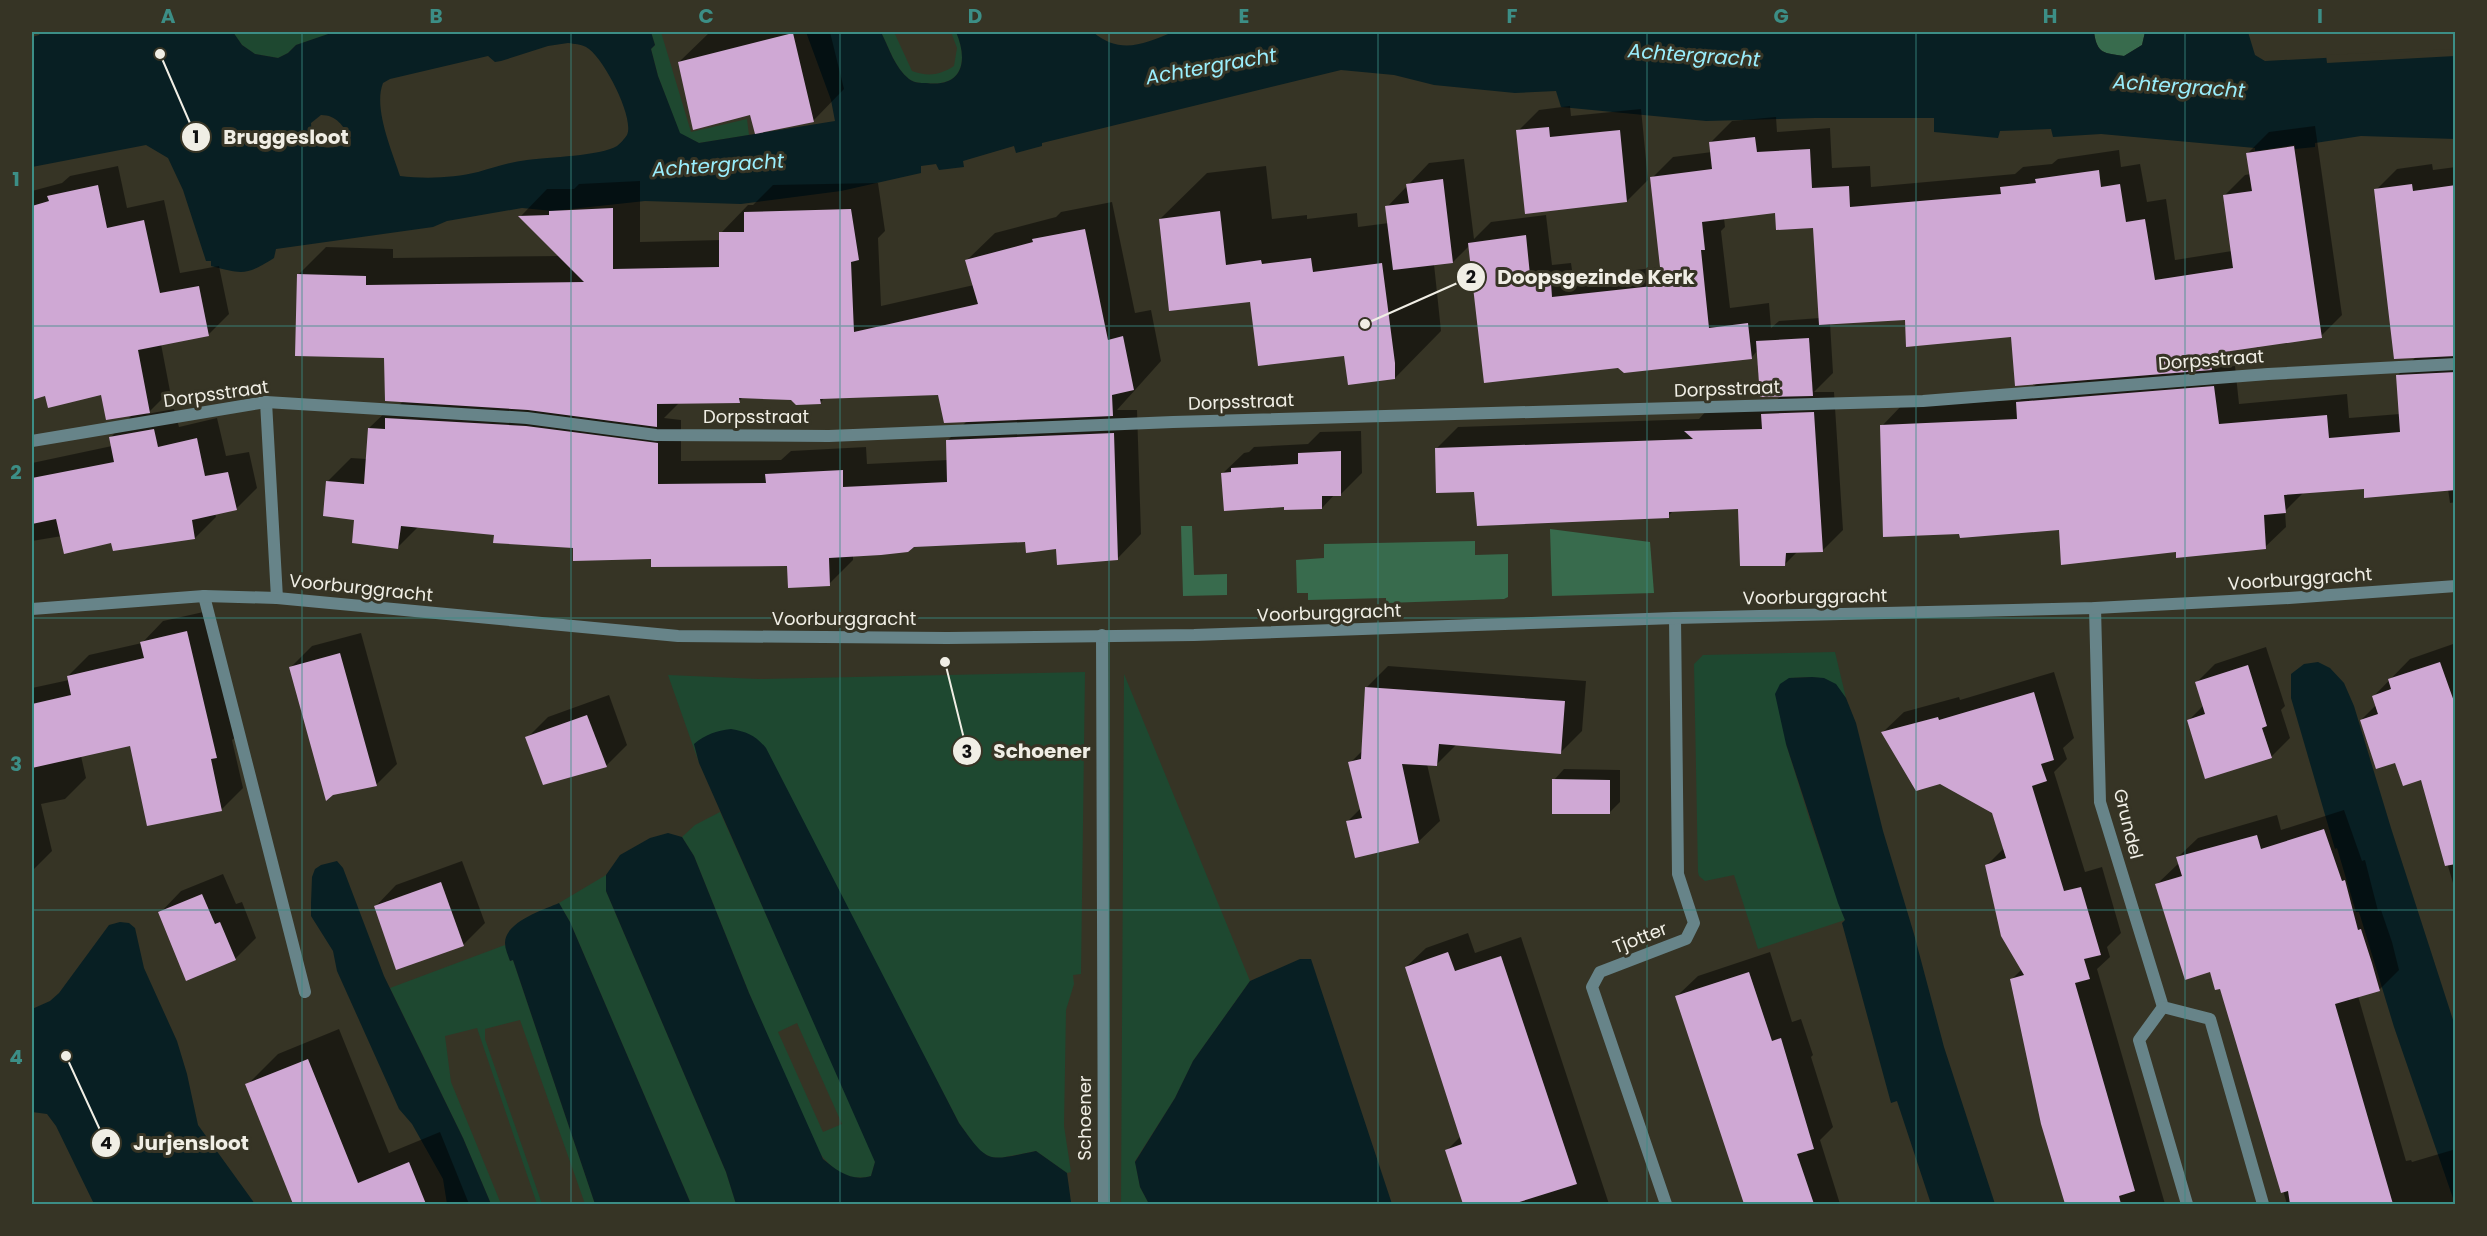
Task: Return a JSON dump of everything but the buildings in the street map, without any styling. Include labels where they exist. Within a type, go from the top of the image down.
[{"type":"street","name":"Dorpsstraat","points":[[32,441],[266,402],[527,418],[656,435],[830,436],[1173,422],[1923,401],[2268,374],[2456,364]]},
{"type":"street","points":[[266,402],[277,598]]},
{"type":"street","name":"Voorburggracht","points":[[32,609],[204,596],[277,598],[678,636],[947,638],[1194,635],[1675,618],[2095,608],[2289,598],[2456,586]]},
{"type":"street","points":[[204,596],[305,992]]},
{"type":"street","name":"Grundel","points":[[2095,608],[2100,802],[2163,1007]]},
{"type":"street","name":"Tjotter","points":[[1666,1204],[1592,987],[1600,972],[1686,939],[1694,923],[1678,874],[1675,618]]},
{"type":"street","name":"Schoener","points":[[1102,635],[1104,1204]]},
{"type":"street","points":[[2187,1204],[2139,1040],[2163,1007],[2210,1019],[2263,1204]]},
{"type":"green space","points":[[233,32],[334,32],[296,45],[288,53],[278,58],[255,54],[242,45]]},
{"type":"green space","points":[[651,32],[661,32],[691,132],[747,119],[749,135],[699,143],[680,134],[658,76],[651,49],[655,45]]},
{"type":"green space","points":[[881,32],[894,32],[912,71],[929,74],[939,73],[954,66],[957,48],[951,32],[956,32],[962,52],[960,70],[948,81],[919,83],[913,81],[896,64]]},
{"type":"green space","points":[[2094,32],[2145,32],[2142,45],[2124,56],[2103,51],[2097,45]]},
{"type":"green space","points":[[1181,526],[1192,526],[1194,575],[1227,574],[1227,595],[1183,596]]},
{"type":"green space","points":[[1550,529],[1650,542],[1654,593],[1552,596]]},
{"type":"green space","points":[[1475,541],[1475,555],[1508,554],[1508,597],[1504,599],[1386,603],[1386,598],[1308,600],[1308,593],[1297,593],[1296,560],[1324,558],[1324,544]]},
{"type":"green space","points":[[1835,652],[1846,698],[1828,680],[1814,677],[1789,678],[1786,744],[1845,920],[1758,949],[1734,875],[1705,881],[1698,872],[1694,664],[1703,655]]},
{"type":"green space","points":[[1085,672],[1081,974],[1073,975],[1074,984],[1066,1010],[1064,1126],[1071,1172],[1067,1173],[1036,1151],[1000,1158],[991,1157],[979,1151],[959,1123],[875,962],[694,744],[699,763],[668,675],[759,679]]},
{"type":"green space","points":[[1124,674],[1250,981],[1193,1061],[1175,1098],[1135,1161],[1140,1187],[1149,1204],[1121,1204]]},
{"type":"green space","points":[[720,812],[873,1153],[875,1162],[871,1176],[854,1177],[838,1171],[825,1160],[815,1146],[749,993],[694,856],[682,837],[695,825]],"holes":[[[797,1023],[842,1124],[823,1132],[778,1032]]]},
{"type":"green space","points":[[606,875],[606,891],[726,1172],[736,1204],[691,1204],[570,922],[559,903]]},
{"type":"green space","points":[[505,945],[510,961],[513,960],[595,1204],[585,1204],[520,1020],[485,1029],[485,1039],[542,1204],[537,1204],[477,1028],[445,1036],[451,1082],[501,1204],[491,1204],[463,1138],[390,988]]},
{"type":"water","name":"Achtergracht","points":[[41,32],[233,32],[242,45],[255,54],[278,58],[288,53],[296,45],[334,32],[651,32],[655,45],[651,49],[658,76],[680,133],[699,143],[835,121],[831,100],[806,32],[881,32],[896,64],[909,79],[917,82],[939,83],[948,81],[960,70],[962,52],[956,32],[1093,32],[1113,43],[1132,45],[1173,32],[2094,32],[2097,45],[2103,51],[2124,56],[2142,45],[2145,32],[2248,32],[2255,55],[2265,61],[2455,51],[2456,139],[2361,136],[2315,143],[2315,147],[2295,149],[2295,145],[2255,151],[2255,148],[2101,134],[2053,137],[2051,129],[2000,131],[1998,138],[1934,132],[1934,118],[1706,121],[1561,107],[1556,91],[1515,93],[1434,85],[1394,75],[1341,70],[1042,143],[1042,146],[1016,153],[1014,146],[963,161],[964,167],[939,170],[936,164],[921,166],[921,173],[841,191],[741,204],[645,201],[553,211],[522,208],[447,221],[433,227],[276,249],[274,258],[264,264],[250,271],[237,272],[211,266],[211,261],[206,261],[183,190],[168,158],[146,145],[32,167],[32,37]],"holes":[[[568,43],[584,46],[593,53],[609,74],[616,88],[628,127],[627,135],[618,145],[599,152],[521,161],[459,176],[429,178],[400,176],[382,117],[380,105],[383,83],[390,79],[488,56],[495,62],[548,46]],[[321,115],[327,115],[339,122],[351,139],[349,143],[328,148],[318,144],[314,139],[311,123]]]},
{"type":"water","points":[[2318,662],[2330,668],[2344,683],[2354,706],[2455,1026],[2455,1204],[2394,1027],[2359,912],[2356,912],[2337,848],[2335,849],[2291,698],[2291,674],[2304,664]]},
{"type":"water","points":[[1789,678],[1824,678],[1836,684],[1846,698],[1856,723],[1883,831],[1914,934],[1944,1047],[1995,1204],[1931,1204],[1897,1101],[1891,1103],[1842,923],[1845,920],[1786,744],[1775,694],[1780,684]]},
{"type":"water","points":[[731,729],[750,735],[766,748],[959,1123],[977,1146],[990,1156],[1008,1157],[1036,1151],[1067,1173],[1071,1202],[1069,1204],[736,1204],[726,1172],[606,891],[606,875],[620,855],[650,838],[668,833],[682,837],[694,856],[749,993],[823,1159],[839,1171],[857,1178],[871,1176],[875,1162],[699,763],[694,744],[711,734]]},
{"type":"water","points":[[337,861],[343,868],[384,976],[463,1138],[491,1204],[447,1204],[443,1179],[412,1124],[399,1109],[337,971],[333,951],[311,916],[312,877],[315,869]]},
{"type":"water","points":[[559,903],[570,922],[691,1204],[595,1204],[513,960],[510,961],[505,945],[511,929],[518,923]]},
{"type":"water","points":[[120,922],[129,923],[135,928],[144,968],[177,1041],[198,1125],[255,1204],[94,1204],[56,1126],[47,1114],[32,1112],[32,1009],[50,1001],[59,993],[109,925]]},
{"type":"water","points":[[1300,959],[1311,959],[1392,1204],[1149,1204],[1140,1187],[1135,1162],[1175,1098],[1193,1061],[1250,981]]},
{"type":"pier","points":[[2455,49],[2455,56],[2327,63],[2326,55]]},
{"type":"place","name":"Bruggesloot","points":[[160,54]]},
{"type":"place","name":"Doopsgezinde Kerk","points":[[1365,324]]},
{"type":"place","name":"Schoener","points":[[945,662]]},
{"type":"place","name":"Jurjensloot","points":[[66,1056]]}]
